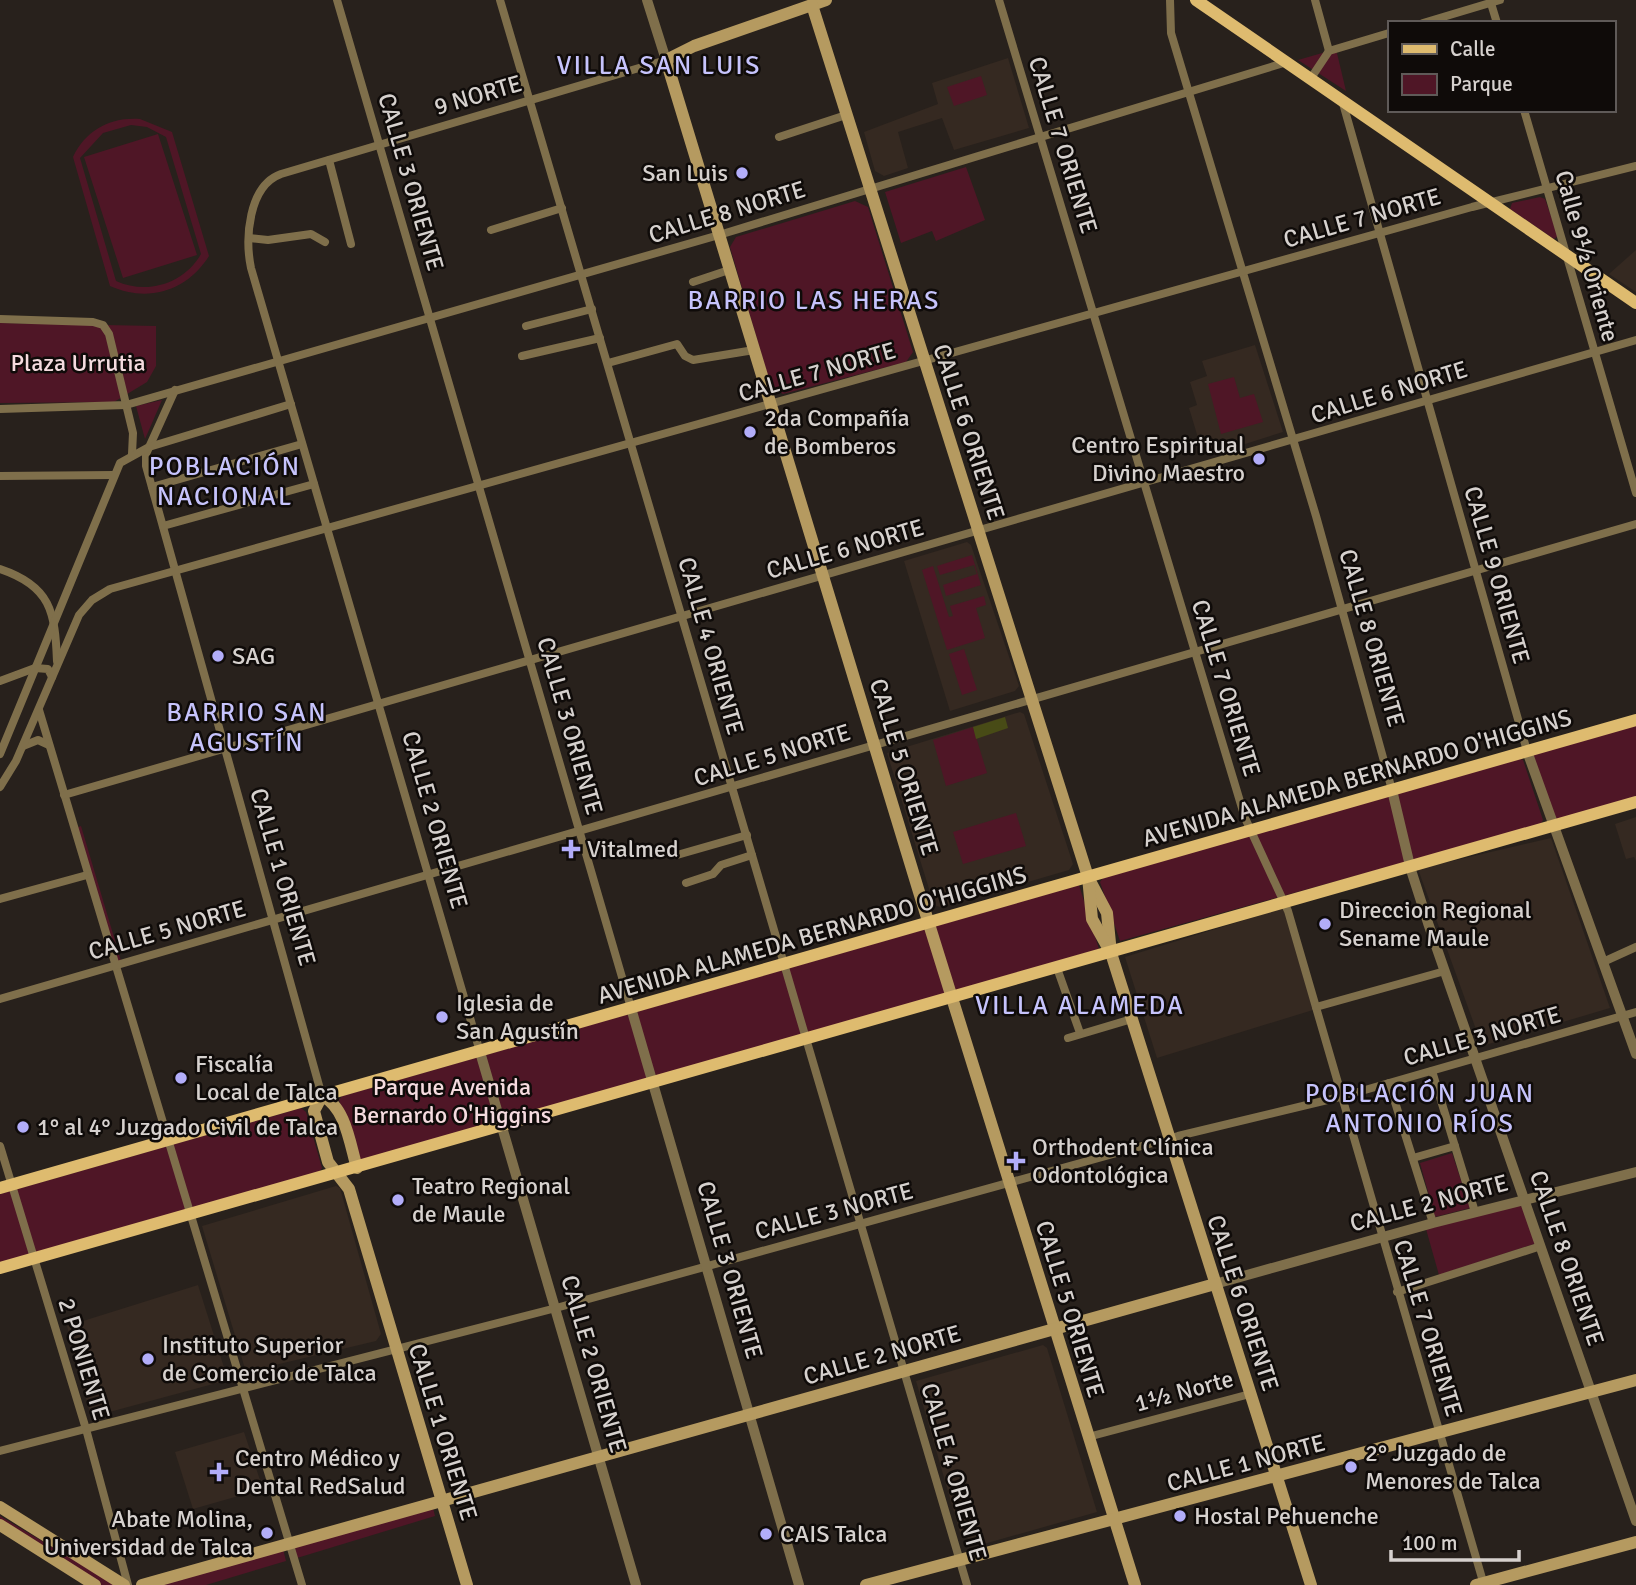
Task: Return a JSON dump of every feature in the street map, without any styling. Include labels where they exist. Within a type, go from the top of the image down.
[{"type":"main road","name":"9 NORTE","points":[[666,60],[694,46],[811,2],[826,0]]},
{"type":"main road","points":[[1196,0],[1636,303]]},
{"type":"main road","name":"CALLE 6 ORIENTE","points":[[811,2],[1088,877],[1092,919],[1111,953],[1311,1585]]},
{"type":"main road","name":"CALLE 5 ORIENTE","points":[[666,60],[876,744],[951,999],[1135,1585]]},
{"type":"main road","name":"AVENIDA ALAMEDA BERNARDO O'HIGGINS","points":[[6,1187],[1636,720]]},
{"type":"main road","points":[[0,1268],[1636,802]]},
{"type":"main road","points":[[322,1096],[333,1102],[339,1111],[357,1168]]},
{"type":"main road","name":"CALLE 1 ORIENTE","points":[[322,1096],[314,1114],[328,1162],[349,1189],[467,1585]]},
{"type":"main road","name":"CALLE 2 NORTE","points":[[142,1585],[1215,1284]]},
{"type":"main road","name":"CALLE 1 NORTE","points":[[866,1585],[1636,1380]]},
{"type":"main road","points":[[0,1507],[126,1585]]},
{"type":"main road","points":[[0,1525],[95,1585]]},
{"type":"main road","points":[[1481,1584],[1636,1542]]},
{"type":"street","name":"CALLE 3 ORIENTE","points":[[337,0],[799,1585]]},
{"type":"street","name":"CALLE 4 ORIENTE","points":[[500,0],[967,1585]]},
{"type":"street","name":"CALLE 5 ORIENTE","points":[[647,0],[666,60]]},
{"type":"street","name":"CALLE 7 ORIENTE","points":[[999,0],[1251,831],[1285,902],[1344,1096],[1396,1292],[1440,1433],[1481,1584]]},
{"type":"street","name":"CALLE 8 ORIENTE","points":[[1170,0],[1171,33],[1342,610],[1392,790],[1410,866],[1636,1521]]},
{"type":"street","points":[[1315,0],[1329,51]]},
{"type":"street","points":[[1429,21],[1494,1],[1497,21]]},
{"type":"street","points":[[1311,78],[1329,51],[1388,33]]},
{"type":"street","name":"9 NORTE","points":[[379,146],[666,60]]},
{"type":"street","name":"CALLE 8 NORTE","points":[[0,409],[125,405],[719,235],[1287,62]]},
{"type":"street","name":"CALLE 9 ORIENTE","points":[[1342,100],[1473,571],[1527,751],[1551,826],[1636,1054]]},
{"type":"street","name":"Calle 9½ Oriente","points":[[1525,112],[1636,494]]},
{"type":"street","points":[[779,136],[846,115]]},
{"type":"street","name":"CALLE 2 ORIENTE","points":[[379,146],[266,181],[254,209],[249,238],[251,268],[636,1585]]},
{"type":"street","points":[[329,160],[351,244]]},
{"type":"street","name":"CALLE 7 NORTE","points":[[73,625],[92,600],[110,589],[1379,233],[1636,166]]},
{"type":"street","points":[[491,230],[562,208]]},
{"type":"street","points":[[249,238],[268,240],[311,234],[325,242]]},
{"type":"street","points":[[693,282],[729,270]]},
{"type":"street","points":[[526,326],[592,309]]},
{"type":"street","points":[[0,319],[93,321],[103,325],[109,334],[133,433],[132,454]]},
{"type":"street","points":[[522,356],[600,338]]},
{"type":"street","name":"CALLE 6 NORTE","points":[[64,794],[1636,340]]},
{"type":"street","points":[[608,363],[677,344],[685,356],[693,360],[754,350]]},
{"type":"street","name":"CALLE 1 ORIENTE","points":[[175,390],[149,447],[145,463],[322,1096]]},
{"type":"street","points":[[0,754],[114,475],[123,460],[149,447],[291,404]]},
{"type":"street","points":[[152,487],[302,444]]},
{"type":"street","points":[[0,476],[114,475]]},
{"type":"street","points":[[163,526],[314,484]]},
{"type":"street","name":"CALLE 5 NORTE","points":[[0,999],[1636,524]]},
{"type":"street","points":[[0,569],[35,586],[47,601],[55,622],[57,663]]},
{"type":"street","points":[[0,787],[23,746],[73,625],[55,622]]},
{"type":"street","points":[[0,681],[35,668],[46,667],[52,678]]},
{"type":"street","points":[[38,709],[302,1585]]},
{"type":"street","points":[[23,746],[38,740],[49,746]]},
{"type":"street","points":[[677,855],[747,835]]},
{"type":"street","points":[[686,883],[713,874],[721,865],[752,855]]},
{"type":"street","points":[[0,899],[87,875]]},
{"type":"street","points":[[1603,962],[1636,947]]},
{"type":"street","points":[[1057,968],[1080,1033]]},
{"type":"street","points":[[1316,1007],[1445,971]]},
{"type":"street","name":"CALLE 3 NORTE","points":[[0,1451],[556,1308],[1170,1139],[1344,1096],[1636,1012]]},
{"type":"street","points":[[1068,1038],[1132,1019]]},
{"type":"street","points":[[1432,1071],[1475,1212]]},
{"type":"street","points":[[1389,1083],[1433,1223]]},
{"type":"street","name":"2 PONIENTE","points":[[0,1146],[6,1187],[34,1259],[86,1429],[126,1585]]},
{"type":"street","points":[[1413,1158],[1455,1146]]},
{"type":"street","name":"CALLE 2 NORTE","points":[[1215,1284],[1433,1223],[1636,1172]]},
{"type":"street","points":[[1396,1292],[1541,1247]]},
{"type":"street","name":"1½ Norte","points":[[1088,1437],[1250,1394]]},
{"type":"shaded area","points":[[1008,58],[1029,128],[954,150],[942,118],[898,132],[908,168],[884,176],[875,171],[864,132],[938,104],[932,83]]},
{"type":"shaded area","points":[[1636,250],[1636,292],[1609,274]]},
{"type":"shaded area","points":[[1255,345],[1283,432],[1223,451],[1221,446],[1202,451],[1189,408],[1197,405],[1190,382],[1207,376],[1202,361]]},
{"type":"shaded area","points":[[967,542],[971,545],[1019,686],[1015,691],[950,711],[904,561]]},
{"type":"shaded area","points":[[1020,712],[1024,714],[1073,864],[1069,870],[1011,887],[1007,882],[995,886],[994,891],[940,907],[934,905],[887,753]]},
{"type":"shaded area","points":[[1005,717],[1008,728],[976,739],[973,727]]},
{"type":"shaded area","points":[[1636,817],[1636,861],[1634,857],[1626,859],[1615,824]]},
{"type":"shaded area","points":[[1551,838],[1610,1008],[1482,1046],[1418,869]]},
{"type":"shaded area","points":[[1283,908],[1313,1010],[1157,1058],[1125,957]]},
{"type":"shaded area","points":[[336,1186],[340,1188],[381,1334],[376,1341],[246,1372],[202,1226]]},
{"type":"shaded area","name":"Instituto Superior de Comercio de Talca","points":[[198,1285],[228,1380],[91,1417],[67,1326]]},
{"type":"shaded area","points":[[1043,1345],[1047,1348],[1097,1512],[984,1544],[961,1536],[916,1381]]},
{"type":"shaded area","name":"Centro Médico y Dental RedSalud","points":[[244,1432],[263,1489],[193,1509],[175,1452]]},
{"type":"green space","points":[[1336,49],[1346,91],[1298,60]]},
{"type":"green space","points":[[981,76],[987,95],[954,106],[947,87]]},
{"type":"green space","points":[[129,119],[140,119],[172,132],[209,256],[190,278],[166,290],[152,293],[124,291],[110,286],[73,157],[85,139],[100,127]],"holes":[[[131,125],[147,127],[166,137],[201,254],[185,273],[175,279],[152,287],[140,287],[116,281],[80,158],[103,133]]]},
{"type":"green space","points":[[158,134],[197,255],[123,278],[84,157]]},
{"type":"green space","points":[[966,167],[985,220],[936,241],[932,231],[901,243],[885,192]]},
{"type":"green space","points":[[1540,197],[1545,199],[1558,236],[1554,239],[1510,209],[1512,203]]},
{"type":"green space","points":[[855,201],[868,207],[913,352],[906,362],[783,394],[771,387],[730,247],[736,237]]},
{"type":"green space","name":"Plaza Urrutia","points":[[0,323],[156,326],[156,366],[147,382],[114,402],[0,403]]},
{"type":"green space","points":[[1234,377],[1240,398],[1254,394],[1263,422],[1221,434],[1208,384]]},
{"type":"green space","points":[[162,400],[145,439],[136,406]]},
{"type":"green space","points":[[972,555],[981,585],[946,596],[943,585],[977,574],[974,565],[940,575],[937,566]]},
{"type":"green space","points":[[933,566],[949,617],[953,616],[950,606],[984,596],[986,605],[976,608],[985,638],[947,650],[922,570]]},
{"type":"green space","points":[[964,649],[977,690],[962,695],[949,654]]},
{"type":"green space","points":[[1636,725],[1636,797],[1559,820],[1553,817],[1533,758],[1535,753]]},
{"type":"green space","points":[[973,727],[987,773],[946,786],[933,740]]},
{"type":"green space","points":[[1518,758],[1523,760],[1543,820],[1540,825],[1120,941],[1100,882],[1103,878]]},
{"type":"green space","points":[[1016,813],[1026,846],[963,864],[953,832]]},
{"type":"green space","points":[[81,826],[121,961],[116,962],[76,828]]},
{"type":"green space","name":"Parque Avenida Bernardo O'Higgins","points":[[1079,885],[1099,949],[365,1161],[358,1158],[339,1100],[342,1096]]},
{"type":"green space","name":"Parque Avenida Bernardo O'Higgins","points":[[301,1108],[306,1112],[322,1168],[317,1175],[0,1265],[0,1194]]},
{"type":"green space","points":[[1452,1153],[1470,1208],[1435,1217],[1420,1163]]},
{"type":"green space","points":[[1517,1205],[1523,1207],[1537,1243],[1439,1275],[1426,1229]]},
{"type":"green space","points":[[433,1508],[435,1516],[297,1558],[293,1546]]},
{"type":"green space","points":[[0,1516],[116,1585],[101,1585],[0,1523]]},
{"type":"green space","points":[[283,1549],[286,1561],[206,1585],[154,1585]]},
{"type":"place","name":"San Luis","points":[[742,173]]},
{"type":"place","name":"2da Compañía de Bomberos","points":[[750,432]]},
{"type":"place","name":"Centro Espiritual Divino Maestro","points":[[1259,459]]},
{"type":"place","name":"SAG","points":[[218,656]]},
{"type":"place","name":"Vitalmed","points":[[571,849]]},
{"type":"place","name":"Direccion Regional Sename Maule","points":[[1325,924]]},
{"type":"place","name":"Iglesia de San Agustín","points":[[442,1017]]},
{"type":"place","name":"Fiscalía Local de Talca","points":[[181,1078]]},
{"type":"place","name":"1° al 4° Juzgado Civil de Talca","points":[[23,1127]]},
{"type":"place","name":"Orthodent Clínica Odontológica","points":[[1016,1161]]},
{"type":"place","name":"Teatro Regional de Maule","points":[[398,1200]]},
{"type":"place","name":"Instituto Superior de Comercio de Talca","points":[[148,1359]]},
{"type":"place","name":"2° Juzgado de Menores de Talca","points":[[1351,1467]]},
{"type":"place","name":"Centro Médico y Dental RedSalud","points":[[219,1472]]},
{"type":"place","name":"Hostal Pehuenche","points":[[1180,1516]]},
{"type":"place","name":"Abate Molina, Universidad de Talca","points":[[267,1533]]},
{"type":"place","name":"CAIS Talca","points":[[766,1534]]},
{"type":"district","name":"VILLA SAN LUIS","points":[[659,65]]},
{"type":"district","name":"BARRIO LAS HERAS","points":[[814,300]]},
{"type":"district","name":"POBLACIÓN NACIONAL","points":[[225,481]]},
{"type":"district","name":"BARRIO SAN AGUSTÍN","points":[[247,727]]},
{"type":"district","name":"VILLA ALAMEDA","points":[[1080,1005]]},
{"type":"district","name":"POBLACIÓN JUAN ANTONIO RÍOS","points":[[1420,1108]]}]
